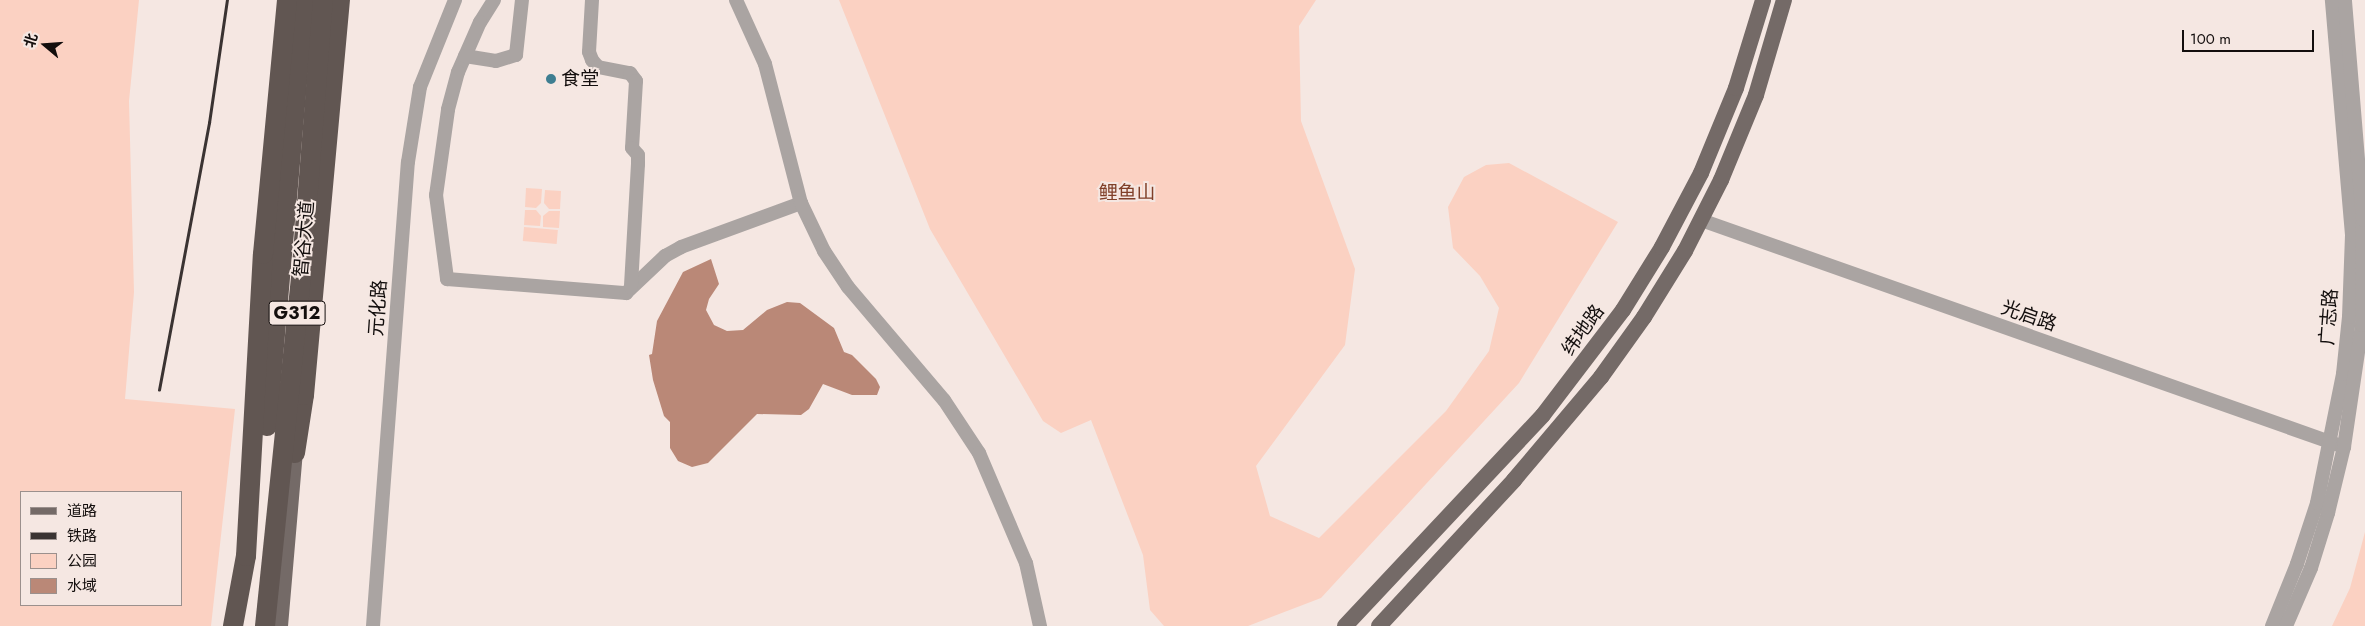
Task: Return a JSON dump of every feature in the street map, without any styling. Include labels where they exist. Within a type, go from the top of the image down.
[{"type":"highway","points":[[246,556],[263,254],[287,0]]},
{"type":"highway","name":"G312","points":[[235,626],[246,556],[293,0]]},
{"type":"highway","name":"智谷大道","points":[[247,626],[282,266],[304,0]]},
{"type":"highway","name":"智谷大道","points":[[265,626],[302,266],[323,0]]},
{"type":"highway","points":[[295,454],[315,286],[340,0]]},
{"type":"main road","name":"智谷大道","points":[[280,626],[330,0]]},
{"type":"main road","name":"纬地路","points":[[1345,626],[1543,415],[1622,310],[1662,247],[1701,173],[1736,88],[1763,0]]},
{"type":"main road","points":[[1379,626],[1514,480],[1601,377],[1644,317],[1702,220],[1756,96],[1784,0]]},
{"type":"street","name":"元化路","points":[[373,626],[408,162],[420,87],[455,0]]},
{"type":"street","points":[[494,0],[465,56],[448,110],[436,195],[447,279],[626,293],[665,256],[681,247],[801,203]]},
{"type":"street","points":[[465,56],[496,61],[516,55],[522,0]]},
{"type":"street","points":[[592,0],[589,52],[592,60],[598,67],[630,73],[636,81],[632,148],[638,155],[638,164],[631,287]]},
{"type":"street","points":[[736,0],[765,64],[801,203],[824,251],[848,287],[914,361],[979,453],[1026,564],[1040,626]]},
{"type":"street","name":"广志路","points":[[2272,626],[2297,564],[2338,445],[2347,336],[2352,236],[2332,0]]},
{"type":"street","name":"广志路","points":[[2286,626],[2311,568],[2357,364],[2364,278],[2362,220],[2345,0]]},
{"type":"street","name":"光启路","points":[[1702,220],[2338,445]]},
{"type":"green space","points":[[0,0],[139,0],[129,101],[134,292],[125,399],[235,409],[211,626],[0,626]]},
{"type":"green space","name":"鲤鱼山","points":[[839,0],[1316,0],[1299,26],[1301,121],[1355,269],[1345,345],[1256,466],[1270,516],[1319,538],[1446,411],[1489,351],[1499,308],[1480,276],[1453,248],[1448,207],[1464,177],[1486,165],[1509,163],[1618,222],[1519,383],[1321,598],[1248,626],[1164,626],[1150,610],[1143,555],[1091,420],[1061,433],[1043,421],[930,229]]},
{"type":"green space","points":[[526,188],[542,189],[541,203],[536,208],[525,207]]},
{"type":"green space","points":[[545,190],[561,191],[560,209],[549,209],[544,203]]},
{"type":"green space","points":[[525,210],[536,210],[541,216],[540,226],[524,225]]},
{"type":"green space","points":[[549,211],[560,211],[559,228],[543,227],[543,216]]},
{"type":"green space","points":[[524,227],[558,230],[557,244],[523,241]]},
{"type":"green space","points":[[2365,532],[2365,626],[2332,626],[2350,588]]},
{"type":"water","points":[[711,259],[719,284],[709,299],[706,310],[714,325],[727,331],[743,330],[767,310],[787,302],[800,303],[834,328],[844,352],[852,355],[876,379],[880,387],[877,395],[852,395],[823,384],[809,409],[801,415],[757,414],[708,463],[692,467],[678,461],[670,448],[670,422],[664,416],[653,380],[649,355],[652,354],[657,321],[683,272]]},
{"type":"railway","points":[[159,390],[209,123],[227,0]]},
{"type":"place","name":"食堂","points":[[551,79]]}]
